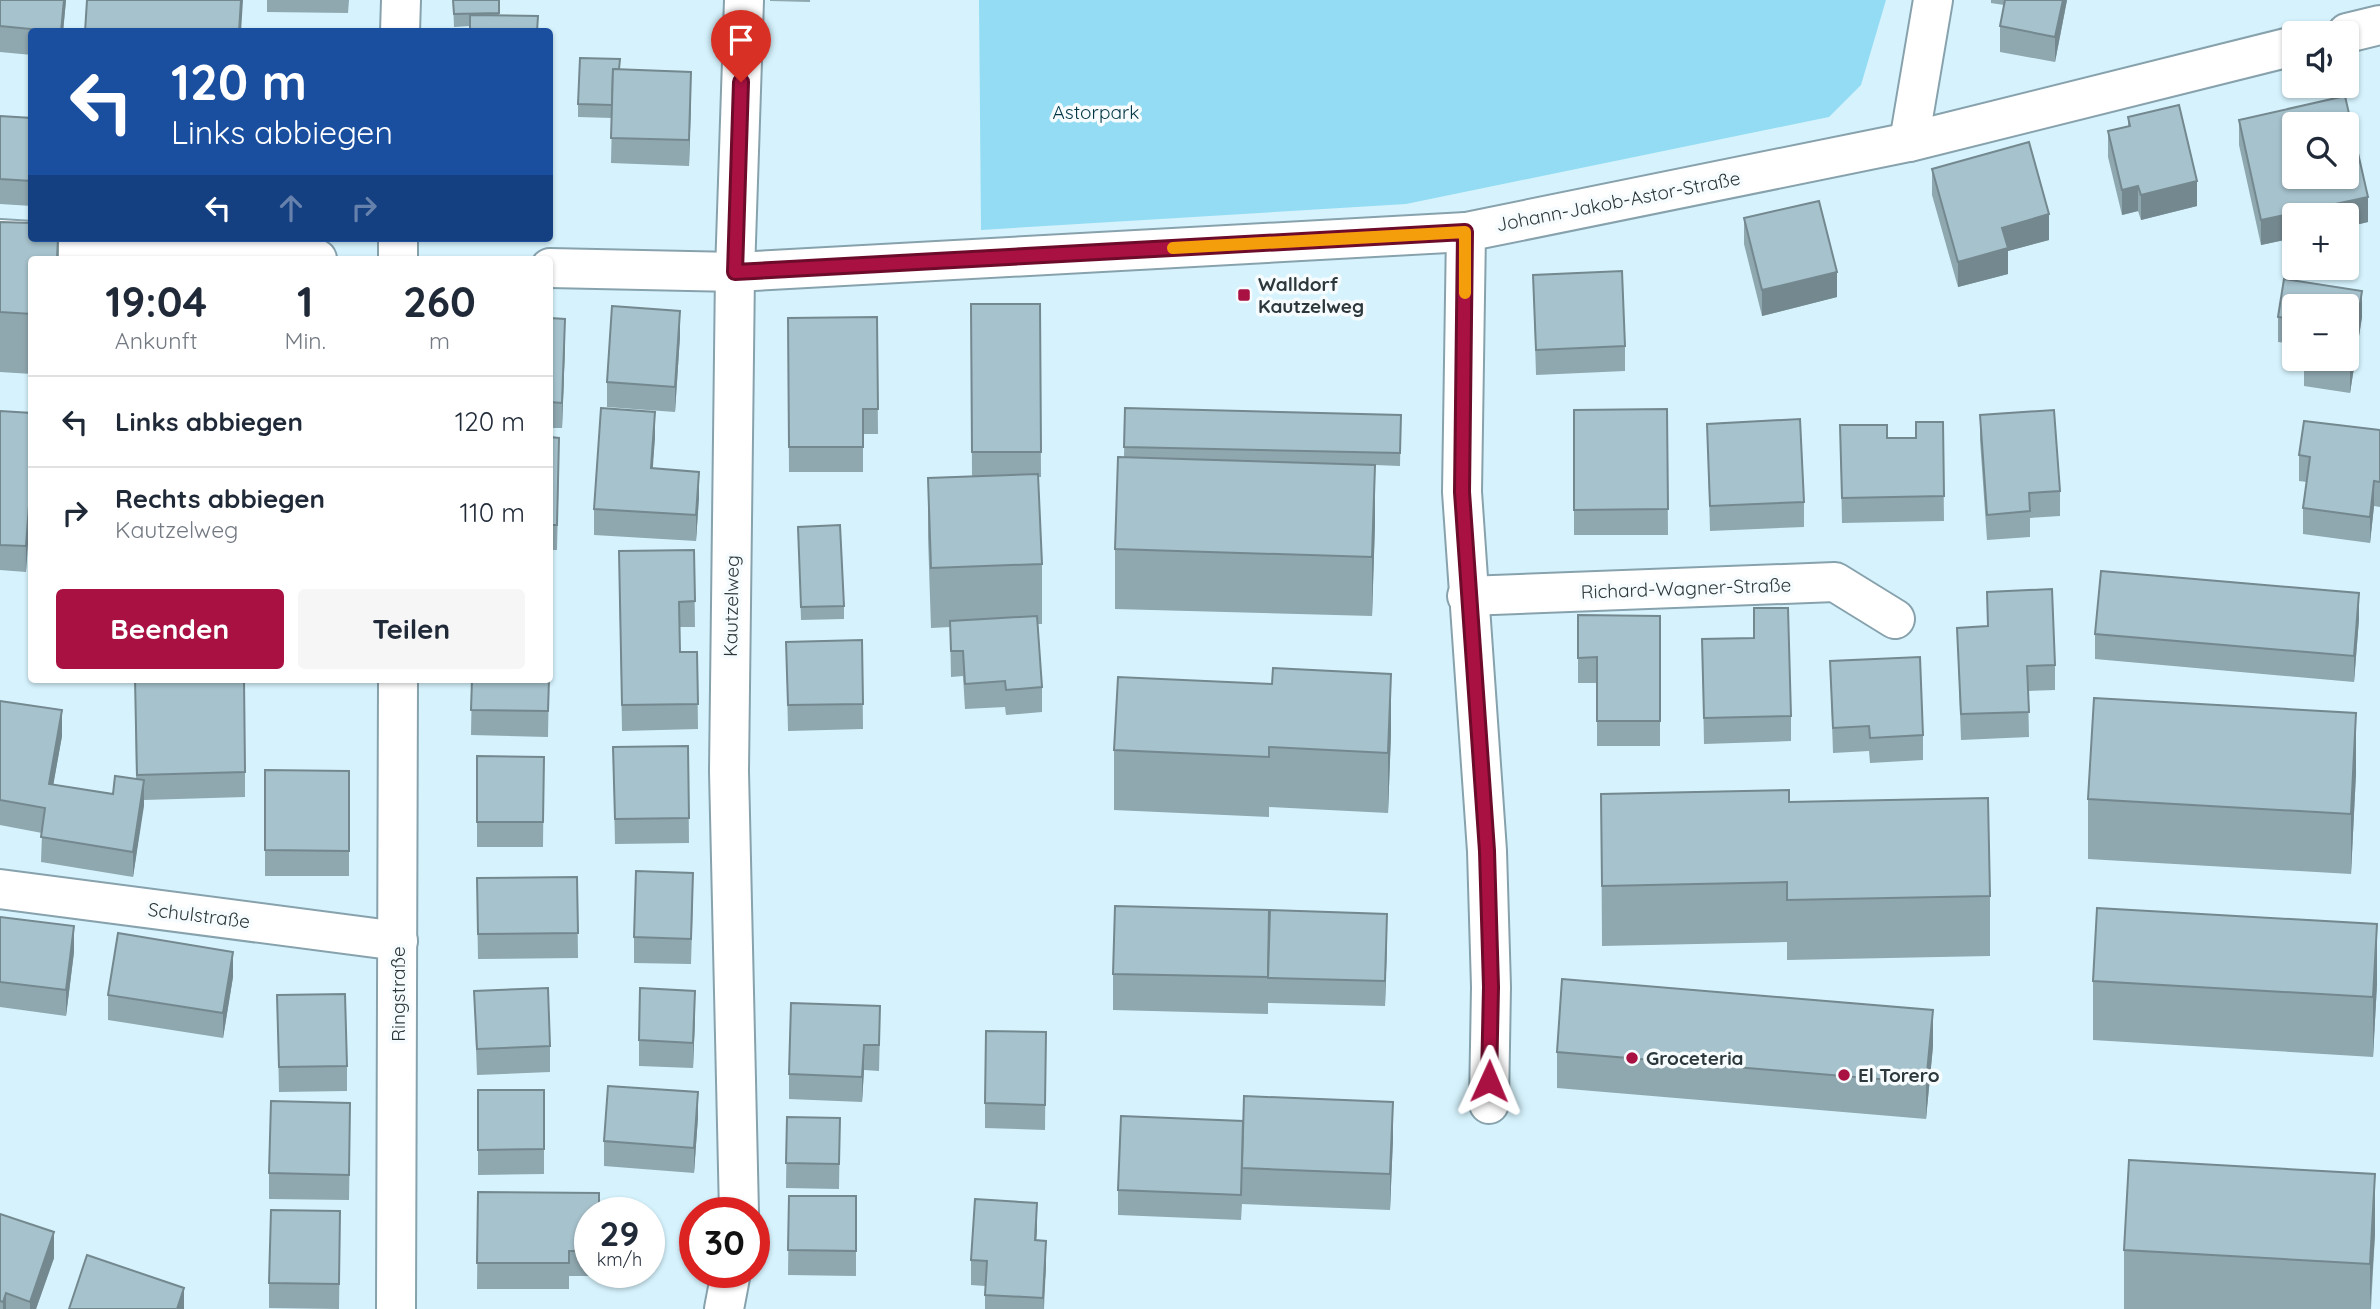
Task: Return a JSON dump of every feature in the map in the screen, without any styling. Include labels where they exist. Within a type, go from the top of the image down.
[{"type":"street","points":[[401,0],[401,28]]},
{"type":"street","name":"Kautzelweg","points":[[739,1197],[729,771],[735,272],[744,0]]},
{"type":"street","points":[[1909,142],[1933,0]]},
{"type":"street","points":[[2359,30],[2380,25]]},
{"type":"street","name":"Johann-Jakob-Astor-Straße","points":[[553,268],[735,272],[1465,232],[1909,142],[2282,49]]},
{"type":"street","points":[[1465,232],[1462,492],[1467,596],[1487,851],[1491,987],[1489,1104]]},
{"type":"street","points":[[0,239],[28,241]]},
{"type":"street","points":[[48,242],[269,256]]},
{"type":"street","name":"Richard-Wagner-Straße","points":[[1467,596],[1835,582],[1895,619]]},
{"type":"street","name":"Ringstraße","points":[[396,1309],[398,683]]},
{"type":"street","name":"Schulstraße","points":[[0,889],[398,940]]},
{"type":"street","points":[[724,1309],[728,1288]]},
{"type":"green space","name":"Astorpark","points":[[979,0],[1886,0],[1861,85],[1829,117],[1406,204],[981,230]]},
{"type":"building","points":[[0,0],[64,0],[61,28],[0,26]]},
{"type":"building","points":[[87,0],[241,0],[239,28],[85,28]]},
{"type":"building","points":[[453,0],[499,0],[499,13],[454,14]]},
{"type":"building","points":[[2005,0],[2063,0],[2055,37],[2000,26]]},
{"type":"building","points":[[470,15],[538,16],[537,28],[470,28]]},
{"type":"building","points":[[580,58],[620,59],[619,69],[613,69],[612,105],[578,104]]},
{"type":"building","points":[[613,69],[691,72],[689,140],[611,138]]},
{"type":"building","points":[[2345,98],[2349,112],[2282,112],[2282,189],[2359,189],[2359,157],[2368,197],[2340,203],[2282,203],[2282,215],[2261,220],[2239,120]]},
{"type":"building","points":[[2179,105],[2197,181],[2141,195],[2138,186],[2122,190],[2108,131],[2130,126],[2128,117]]},
{"type":"building","points":[[0,116],[28,118],[28,181],[0,179]]},
{"type":"building","points":[[2029,142],[2049,214],[2002,228],[2008,248],[1958,262],[1932,169]]},
{"type":"building","points":[[1819,201],[1837,272],[1762,290],[1744,218]]},
{"type":"building","points":[[0,222],[28,223],[28,242],[58,242],[57,256],[28,256],[28,314],[0,312]]},
{"type":"building","points":[[1622,271],[1625,346],[1536,350],[1533,275]]},
{"type":"building","points":[[2284,280],[2362,291],[2359,310],[2359,294],[2282,294],[2282,318],[2278,317]]},
{"type":"building","points":[[971,304],[1040,304],[1041,452],[972,452]]},
{"type":"building","points":[[612,306],[680,311],[675,387],[607,382]]},
{"type":"building","points":[[877,317],[878,409],[863,409],[863,447],[789,447],[788,318]]},
{"type":"building","points":[[553,318],[565,319],[562,403],[553,402]]},
{"type":"building","points":[[601,408],[655,412],[651,468],[699,472],[696,515],[594,509]]},
{"type":"building","points":[[1125,408],[1401,415],[1400,453],[1124,447]]},
{"type":"building","points":[[1667,409],[1668,509],[1574,510],[1574,410]]},
{"type":"building","points":[[2054,410],[2060,491],[2029,493],[2030,511],[1987,515],[1980,415]]},
{"type":"building","points":[[0,411],[28,413],[26,546],[0,545]]},
{"type":"building","points":[[1800,419],[1804,502],[1710,506],[1707,424]]},
{"type":"building","points":[[2304,421],[2380,430],[2380,482],[2374,481],[2370,517],[2303,508],[2310,457],[2299,455]]},
{"type":"building","points":[[1916,422],[1943,422],[1944,496],[1842,498],[1840,425],[1887,425],[1887,438],[1916,438]]},
{"type":"building","points":[[553,437],[559,438],[557,525],[553,525]]},
{"type":"building","points":[[1118,457],[1375,465],[1372,557],[1115,549]]},
{"type":"building","points":[[1038,474],[1042,564],[931,568],[928,478]]},
{"type":"building","points":[[840,525],[844,606],[801,607],[798,527]]},
{"type":"building","points":[[694,550],[695,601],[679,602],[680,652],[697,652],[698,704],[622,705],[619,551]]},
{"type":"building","points":[[2101,571],[2359,593],[2354,656],[2095,634]]},
{"type":"building","points":[[2052,589],[2055,665],[2027,666],[2029,712],[1961,714],[1957,628],[1988,626],[1987,592]]},
{"type":"building","points":[[1754,608],[1788,608],[1791,716],[1704,718],[1702,639],[1754,638]]},
{"type":"building","points":[[1578,615],[1660,616],[1660,721],[1597,721],[1597,657],[1578,658]]},
{"type":"building","points":[[1037,616],[1042,687],[1006,690],[1005,681],[965,684],[963,651],[951,651],[950,621]]},
{"type":"building","points":[[862,640],[863,704],[788,705],[786,642]]},
{"type":"building","points":[[1920,657],[1923,735],[1870,738],[1869,726],[1833,728],[1830,661]]},
{"type":"building","points":[[1273,668],[1391,674],[1388,753],[1269,747],[1269,757],[1114,750],[1118,677],[1272,684]]},
{"type":"building","points":[[135,683],[244,683],[245,772],[137,775]]},
{"type":"building","points":[[472,683],[549,683],[548,711],[471,710]]},
{"type":"building","points":[[2094,698],[2356,713],[2351,814],[2088,799]]},
{"type":"building","points":[[0,701],[62,710],[49,784],[113,794],[115,776],[144,780],[133,852],[41,837],[45,808],[0,800]]},
{"type":"building","points":[[688,746],[689,818],[615,819],[613,747]]},
{"type":"building","points":[[477,756],[544,757],[543,822],[477,822]]},
{"type":"building","points":[[265,770],[349,771],[349,851],[265,850]]},
{"type":"building","points":[[1789,790],[1789,802],[1988,798],[1990,896],[1787,900],[1787,882],[1602,886],[1601,794]]},
{"type":"building","points":[[636,871],[693,873],[691,939],[634,937]]},
{"type":"building","points":[[577,877],[578,933],[478,934],[477,878]]},
{"type":"building","points":[[1115,906],[1269,910],[1268,977],[1113,974]]},
{"type":"building","points":[[2097,908],[2377,924],[2373,997],[2093,981]]},
{"type":"building","points":[[1270,910],[1387,914],[1385,981],[1268,978]]},
{"type":"building","points":[[0,917],[74,926],[66,990],[0,982]]},
{"type":"building","points":[[118,933],[233,952],[223,1013],[108,995]]},
{"type":"building","points":[[1562,979],[1933,1010],[1926,1083],[1557,1052]]},
{"type":"building","points":[[548,988],[550,1046],[477,1049],[474,991]]},
{"type":"building","points":[[640,988],[695,991],[693,1043],[639,1040]]},
{"type":"building","points":[[345,994],[347,1066],[279,1067],[277,995]]},
{"type":"building","points":[[791,1003],[880,1006],[879,1045],[864,1045],[862,1077],[789,1074]]},
{"type":"building","points":[[986,1031],[1046,1032],[1045,1105],[985,1103]]},
{"type":"building","points":[[608,1086],[698,1092],[694,1148],[604,1141]]},
{"type":"building","points":[[478,1090],[544,1090],[544,1149],[478,1150]]},
{"type":"building","points":[[1244,1096],[1393,1102],[1390,1174],[1242,1168]]},
{"type":"building","points":[[271,1101],[350,1103],[349,1175],[269,1173]]},
{"type":"building","points":[[1121,1116],[1243,1121],[1241,1195],[1118,1190]]},
{"type":"building","points":[[787,1117],[840,1118],[839,1164],[786,1163]]},
{"type":"building","points":[[2129,1160],[2375,1174],[2370,1264],[2124,1250]]},
{"type":"building","points":[[478,1192],[599,1193],[599,1197],[574,1197],[574,1251],[569,1251],[569,1263],[477,1263]]},
{"type":"building","points":[[789,1196],[856,1196],[856,1251],[788,1250]]},
{"type":"building","points":[[975,1199],[1037,1203],[1035,1240],[1046,1241],[1043,1298],[985,1295],[987,1261],[971,1260]]},
{"type":"building","points":[[271,1210],[340,1211],[339,1284],[269,1283]]},
{"type":"building","points":[[0,1214],[54,1232],[30,1302],[6,1293],[3,1302],[0,1301]]},
{"type":"building","points":[[87,1255],[184,1288],[177,1309],[69,1309]]},
{"type":"slow traffic","points":[[1173,248],[1465,232],[1465,293]]},
{"type":"place","name":"Walldorf Kautzelweg","points":[[1244,295]]},
{"type":"place","name":"Groceteria","points":[[1632,1058]]},
{"type":"place","name":"El Torero","points":[[1844,1075]]},
{"type":"route","points":[[741,82],[735,272],[1465,232],[1462,492],[1467,596],[1487,851],[1491,987],[1489,1081]]}]
